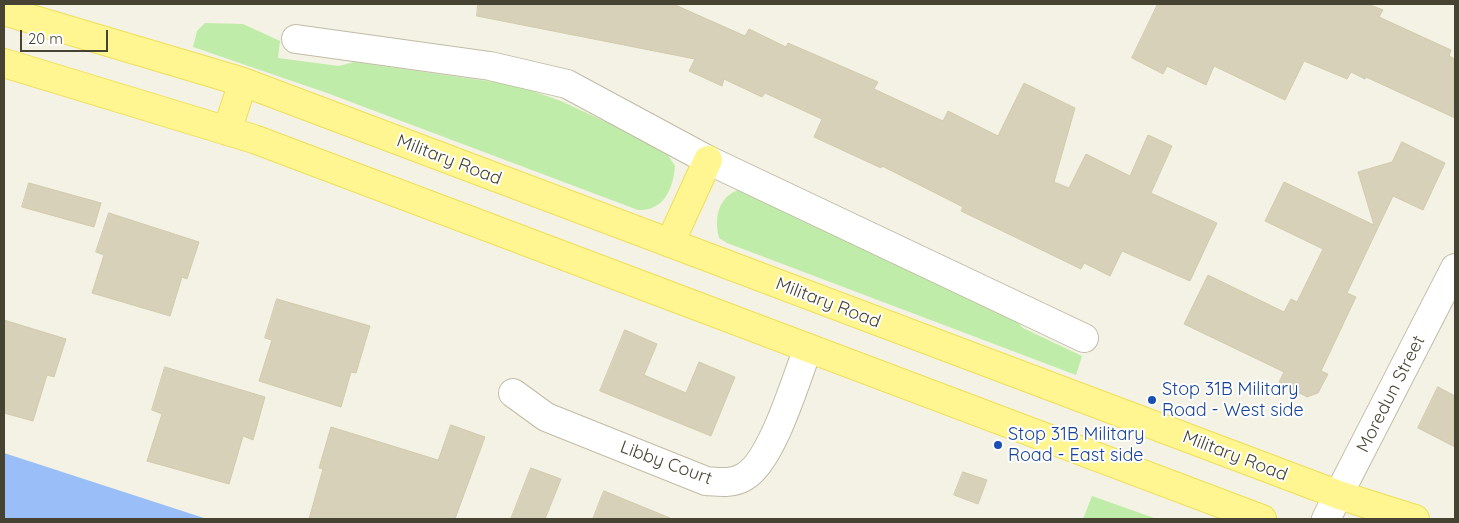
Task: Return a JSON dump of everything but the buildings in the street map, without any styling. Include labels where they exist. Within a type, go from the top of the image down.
[{"type":"main road","name":"Military Road","points":[[4,11],[242,82],[1339,495],[1415,519]]},
{"type":"main road","points":[[4,63],[227,131],[1262,519]]},
{"type":"main road","points":[[227,131],[242,82]]},
{"type":"main road","points":[[670,243],[708,160]]},
{"type":"street","points":[[296,39],[490,66],[567,84],[708,160],[1084,338]]},
{"type":"street","name":"Moredun Street","points":[[1326,519],[1455,268]]},
{"type":"street","name":"Libby Court","points":[[513,393],[546,417],[706,481],[728,483],[745,477],[766,454],[808,348]]},
{"type":"green space","points":[[205,23],[243,24],[280,41],[278,58],[339,66],[354,62],[501,83],[530,90],[561,101],[664,149],[675,166],[672,183],[661,203],[654,207],[638,210],[327,93],[193,47],[197,31]]},
{"type":"green space","points":[[740,189],[1011,315],[1023,328],[1082,356],[1076,375],[727,243],[719,238],[717,223],[719,209],[727,197]]},
{"type":"green space","points":[[1092,496],[1157,519],[1083,519]]},
{"type":"water","points":[[4,453],[207,519],[4,519]]},
{"type":"place","name":"Stop 31B Military Road - West side","points":[[1152,400]]},
{"type":"place","name":"Stop 31B Military Road - East side","points":[[998,445]]}]
